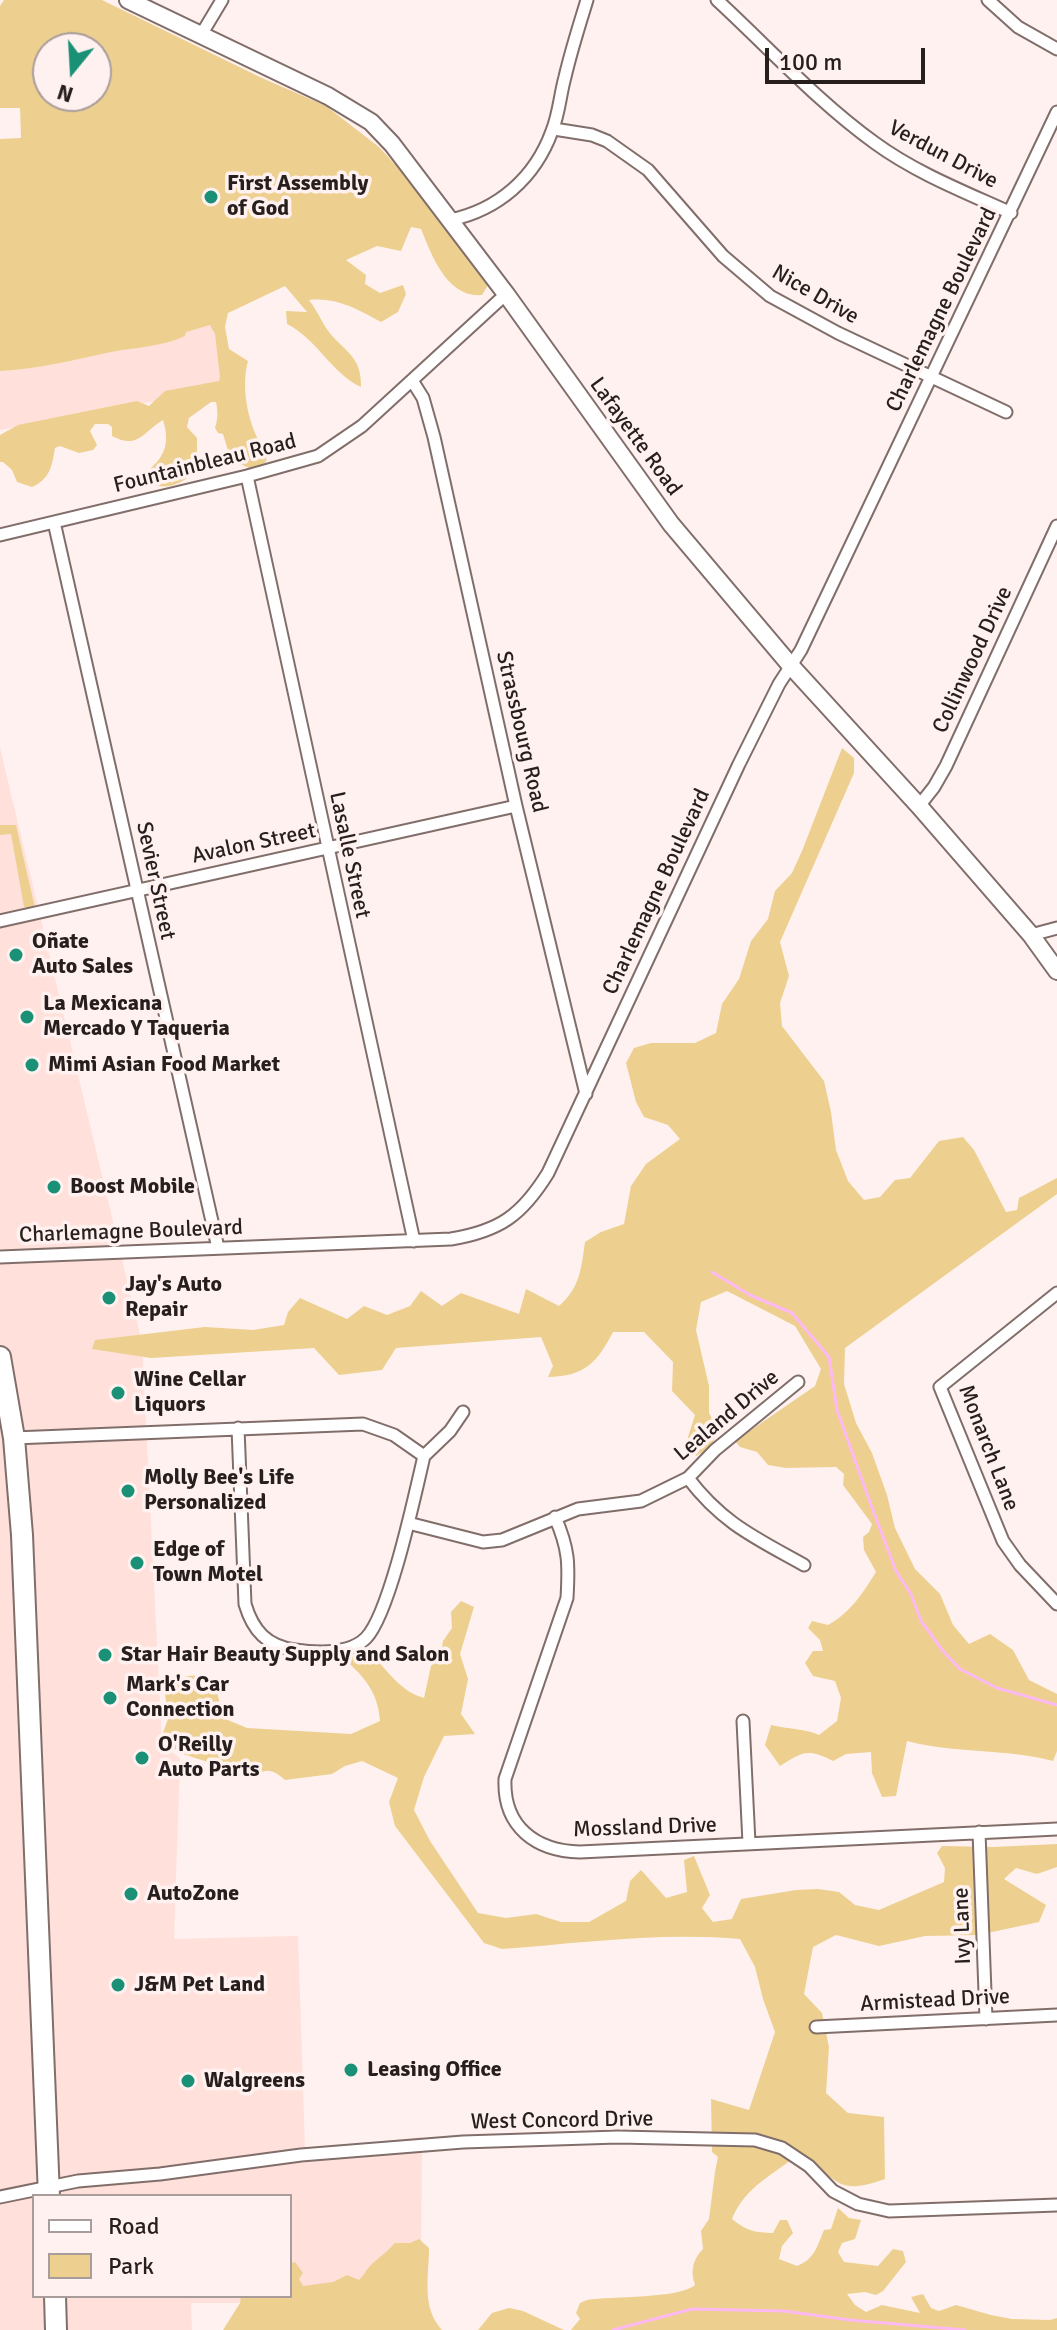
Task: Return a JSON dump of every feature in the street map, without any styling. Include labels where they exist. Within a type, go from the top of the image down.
[{"type":"highway","points":[[0,1357],[14,1438],[26,1608],[49,2192]]},
{"type":"highway","points":[[55,2298],[56,2330]]},
{"type":"main road","name":"Lafayette Road","points":[[128,0],[320,92],[371,122],[506,294],[667,518],[791,666],[1031,935],[1057,971]]},
{"type":"street","points":[[201,35],[222,0]]},
{"type":"street","points":[[450,220],[474,215],[506,197],[529,174],[544,151],[554,129],[564,79],[587,0]]},
{"type":"street","name":"Verdun Drive","points":[[717,0],[874,143],[929,175],[1011,213]]},
{"type":"street","points":[[988,0],[1018,27],[1057,49]]},
{"type":"street","name":"Charlemagne Boulevard","points":[[0,1257],[414,1241],[471,1236],[487,1232],[512,1217],[531,1198],[548,1173],[739,764],[779,684],[801,650],[1057,112]]},
{"type":"street","name":"Nice Drive","points":[[554,129],[592,135],[607,141],[648,170],[723,256],[770,296],[838,333],[1006,412]]},
{"type":"street","name":"Fountainbleau Road","points":[[0,535],[318,456],[362,426],[506,294]]},
{"type":"street","name":"Strassbourg Road","points":[[413,382],[423,398],[436,444],[516,806],[586,1094]]},
{"type":"street","name":"Lasalle Street","points":[[247,476],[414,1241]]},
{"type":"street","name":"Sevier Street","points":[[54,522],[218,1248]]},
{"type":"street","name":"Collinwood Drive","points":[[919,806],[946,766],[1057,526]]},
{"type":"street","name":"Avalon Street","points":[[0,921],[516,806]]},
{"type":"street","points":[[1031,935],[1057,928]]},
{"type":"street","name":"Monarch Lane","points":[[1057,1293],[940,1387],[1003,1541],[1020,1565],[1057,1604]]},
{"type":"street","name":"Lealand Drive","points":[[408,1523],[483,1542],[502,1540],[578,1509],[641,1501],[688,1478],[715,1450],[798,1382]]},
{"type":"street","points":[[238,1428],[245,1604],[250,1623],[271,1643],[290,1649],[320,1651],[349,1648],[365,1639],[377,1622],[408,1523],[424,1456],[450,1431],[463,1412]]},
{"type":"street","points":[[14,1438],[363,1424],[394,1435],[424,1456]]},
{"type":"street","points":[[688,1478],[709,1505],[739,1529],[804,1565]]},
{"type":"street","name":"Mossland Drive","points":[[555,1517],[566,1543],[569,1568],[567,1598],[505,1779],[507,1802],[518,1826],[531,1839],[562,1851],[1057,1829]]},
{"type":"street","points":[[743,1721],[749,1843]]},
{"type":"street","name":"Ivy Lane","points":[[979,1832],[986,2019]]},
{"type":"street","name":"Armistead Drive","points":[[816,2027],[1057,2015]]},
{"type":"street","name":"West Concord Drive","points":[[0,2197],[49,2192],[78,2181],[315,2154],[475,2142],[618,2137],[755,2140],[782,2148],[809,2166],[839,2194],[858,2204],[889,2211],[1057,2205]]},
{"type":"shaded area","points":[[221,314],[237,386],[0,430],[0,368]]},
{"type":"shaded area","points":[[0,748],[142,1343],[162,1745],[180,1758],[174,1939],[298,1936],[305,2149],[422,2137],[421,2270],[292,2293],[292,2194],[32,2194],[32,2298],[263,2298],[236,2303],[191,2303],[192,2330],[0,2330]]},
{"type":"green space","name":"First Assembly of God","points":[[4,0],[102,0],[326,106],[379,147],[411,182],[479,266],[488,285],[482,295],[459,290],[442,273],[421,229],[411,227],[401,251],[377,246],[346,260],[366,275],[365,284],[380,293],[403,285],[406,294],[398,312],[381,322],[337,302],[309,300],[332,336],[355,360],[361,387],[341,373],[298,330],[287,324],[286,311],[307,312],[285,286],[228,313],[225,327],[229,349],[248,361],[245,384],[248,409],[255,433],[267,454],[266,462],[254,470],[231,460],[223,434],[215,428],[216,402],[211,402],[189,418],[187,427],[197,438],[197,453],[186,479],[177,484],[164,486],[150,482],[151,468],[165,446],[163,420],[140,438],[128,441],[112,436],[112,427],[108,424],[95,424],[90,431],[97,445],[93,450],[79,453],[60,446],[55,448],[51,466],[43,480],[32,487],[17,482],[12,470],[0,462],[0,435],[18,425],[137,401],[149,406],[165,391],[219,381],[220,377],[215,334],[210,325],[158,345],[0,371],[0,139],[21,138],[20,108],[0,108],[0,6]]},
{"type":"green space","points":[[842,748],[854,758],[854,773],[780,942],[789,976],[780,1003],[782,1026],[824,1081],[836,1150],[848,1181],[864,1200],[880,1197],[895,1180],[910,1178],[939,1141],[963,1137],[974,1150],[1006,1212],[1017,1210],[1019,1198],[1057,1178],[1057,1194],[845,1348],[844,1384],[856,1423],[872,1453],[895,1528],[915,1569],[940,1594],[953,1625],[969,1644],[990,1634],[1013,1650],[1029,1680],[1057,1694],[1057,1751],[1053,1761],[907,1741],[896,1796],[882,1797],[872,1773],[871,1752],[846,1754],[833,1761],[805,1753],[780,1766],[765,1745],[771,1725],[819,1735],[837,1721],[841,1698],[835,1681],[813,1676],[805,1663],[813,1651],[823,1651],[820,1640],[808,1628],[812,1621],[828,1625],[843,1614],[861,1595],[876,1572],[864,1550],[863,1537],[872,1524],[843,1485],[844,1474],[836,1467],[786,1468],[768,1465],[757,1452],[740,1447],[735,1441],[815,1386],[821,1369],[795,1326],[727,1291],[701,1302],[696,1330],[709,1386],[709,1413],[718,1430],[711,1447],[696,1456],[688,1437],[695,1415],[672,1391],[673,1362],[644,1332],[613,1332],[588,1366],[572,1374],[548,1377],[553,1366],[541,1337],[396,1348],[382,1370],[339,1375],[314,1348],[151,1358],[92,1349],[95,1340],[205,1327],[253,1330],[284,1325],[288,1312],[300,1298],[347,1319],[364,1306],[387,1315],[410,1306],[421,1291],[442,1306],[461,1293],[519,1314],[526,1289],[559,1306],[575,1285],[581,1270],[585,1242],[624,1224],[631,1186],[646,1164],[680,1139],[668,1125],[644,1117],[636,1102],[626,1063],[634,1048],[651,1043],[695,1043],[716,1033],[722,1004],[739,979],[751,941],[768,919],[775,891],[792,873]]},
{"type":"green space","points":[[0,825],[16,825],[35,908],[24,907],[11,834],[0,835]]},
{"type":"green space","points":[[461,1601],[474,1607],[460,1654],[468,1679],[461,1714],[475,1734],[444,1736],[424,1777],[414,1810],[430,1841],[478,1913],[506,1918],[536,1914],[561,1922],[589,1922],[626,1901],[630,1881],[641,1870],[666,1898],[687,1892],[684,1860],[694,1856],[710,1895],[702,1908],[713,1922],[732,1919],[741,1899],[796,1890],[839,1892],[855,1905],[879,1910],[944,1882],[945,1868],[937,1853],[942,1846],[1057,1844],[1057,1867],[1037,1874],[1016,1868],[1004,1879],[1046,1905],[1039,1922],[978,1935],[925,1936],[879,1946],[836,1935],[813,1947],[804,1994],[822,2013],[829,2047],[826,2093],[848,2113],[884,2117],[885,2179],[846,2186],[800,2153],[753,2189],[732,2219],[751,2230],[773,2233],[780,2220],[787,2220],[793,2233],[782,2246],[779,2259],[797,2266],[812,2256],[824,2230],[831,2229],[838,2208],[849,2218],[861,2220],[855,2239],[842,2243],[838,2252],[844,2262],[878,2266],[893,2249],[903,2251],[906,2262],[883,2291],[876,2295],[865,2292],[847,2294],[855,2305],[866,2312],[882,2305],[920,2313],[911,2297],[923,2294],[931,2308],[939,2311],[956,2305],[1012,2319],[1057,2318],[1057,2330],[571,2330],[580,2319],[576,2313],[580,2303],[587,2300],[660,2295],[687,2290],[695,2285],[693,2266],[703,2249],[701,2231],[709,2219],[718,2157],[712,2152],[711,2099],[749,2110],[775,2032],[755,1967],[740,1939],[651,1938],[502,1949],[484,1943],[395,1826],[389,1802],[398,1778],[362,1761],[332,1774],[285,1780],[270,1771],[255,1776],[240,1775],[180,1753],[161,1738],[168,1719],[164,1685],[187,1676],[203,1675],[216,1687],[223,1718],[247,1728],[351,1734],[380,1721],[369,1686],[344,1659],[364,1649],[406,1689],[424,1698],[431,1666],[441,1653],[443,1641],[452,1628],[451,1612]]},
{"type":"green space","points":[[419,2239],[429,2248],[429,2302],[435,2321],[442,2330],[223,2330],[241,2298],[292,2298],[292,2263],[295,2262],[303,2273],[299,2279],[303,2286],[333,2282],[347,2275],[359,2280],[395,2243],[410,2243]]},
{"type":"green space","points":[[509,2308],[523,2311],[564,2330],[478,2330],[492,2313]]},
{"type":"waterway","points":[[712,1272],[750,1295],[792,1313],[829,1357],[837,1410],[896,1571],[911,1594],[921,1621],[943,1651],[960,1669],[997,1688],[1057,1705]]},
{"type":"waterway","points":[[613,2330],[692,2309],[784,2311],[965,2330]]},
{"type":"place","name":"First Assembly of God","points":[[211,197]]},
{"type":"place","name":"Oñate Auto Sales","points":[[16,955]]},
{"type":"place","name":"La Mexicana Mercado Y Taqueria","points":[[27,1017]]},
{"type":"place","name":"Mimi Asian Food Market","points":[[32,1065]]},
{"type":"place","name":"Boost Mobile","points":[[54,1187]]},
{"type":"place","name":"Jay's Auto Repair","points":[[109,1298]]},
{"type":"place","name":"Wine Cellar Liquors","points":[[118,1393]]},
{"type":"place","name":"Molly Bee's Life Personalized","points":[[128,1491]]},
{"type":"place","name":"Edge of Town Motel","points":[[137,1563]]},
{"type":"place","name":"Star Hair Beauty Supply and Salon","points":[[105,1655]]},
{"type":"place","name":"Mark's Car Connection","points":[[110,1698]]},
{"type":"place","name":"O'Reilly Auto Parts","points":[[142,1758]]},
{"type":"place","name":"AutoZone","points":[[131,1894]]},
{"type":"place","name":"J&M Pet Land","points":[[118,1985]]},
{"type":"place","name":"Leasing Office","points":[[351,2070]]},
{"type":"place","name":"Walgreens","points":[[188,2081]]}]
